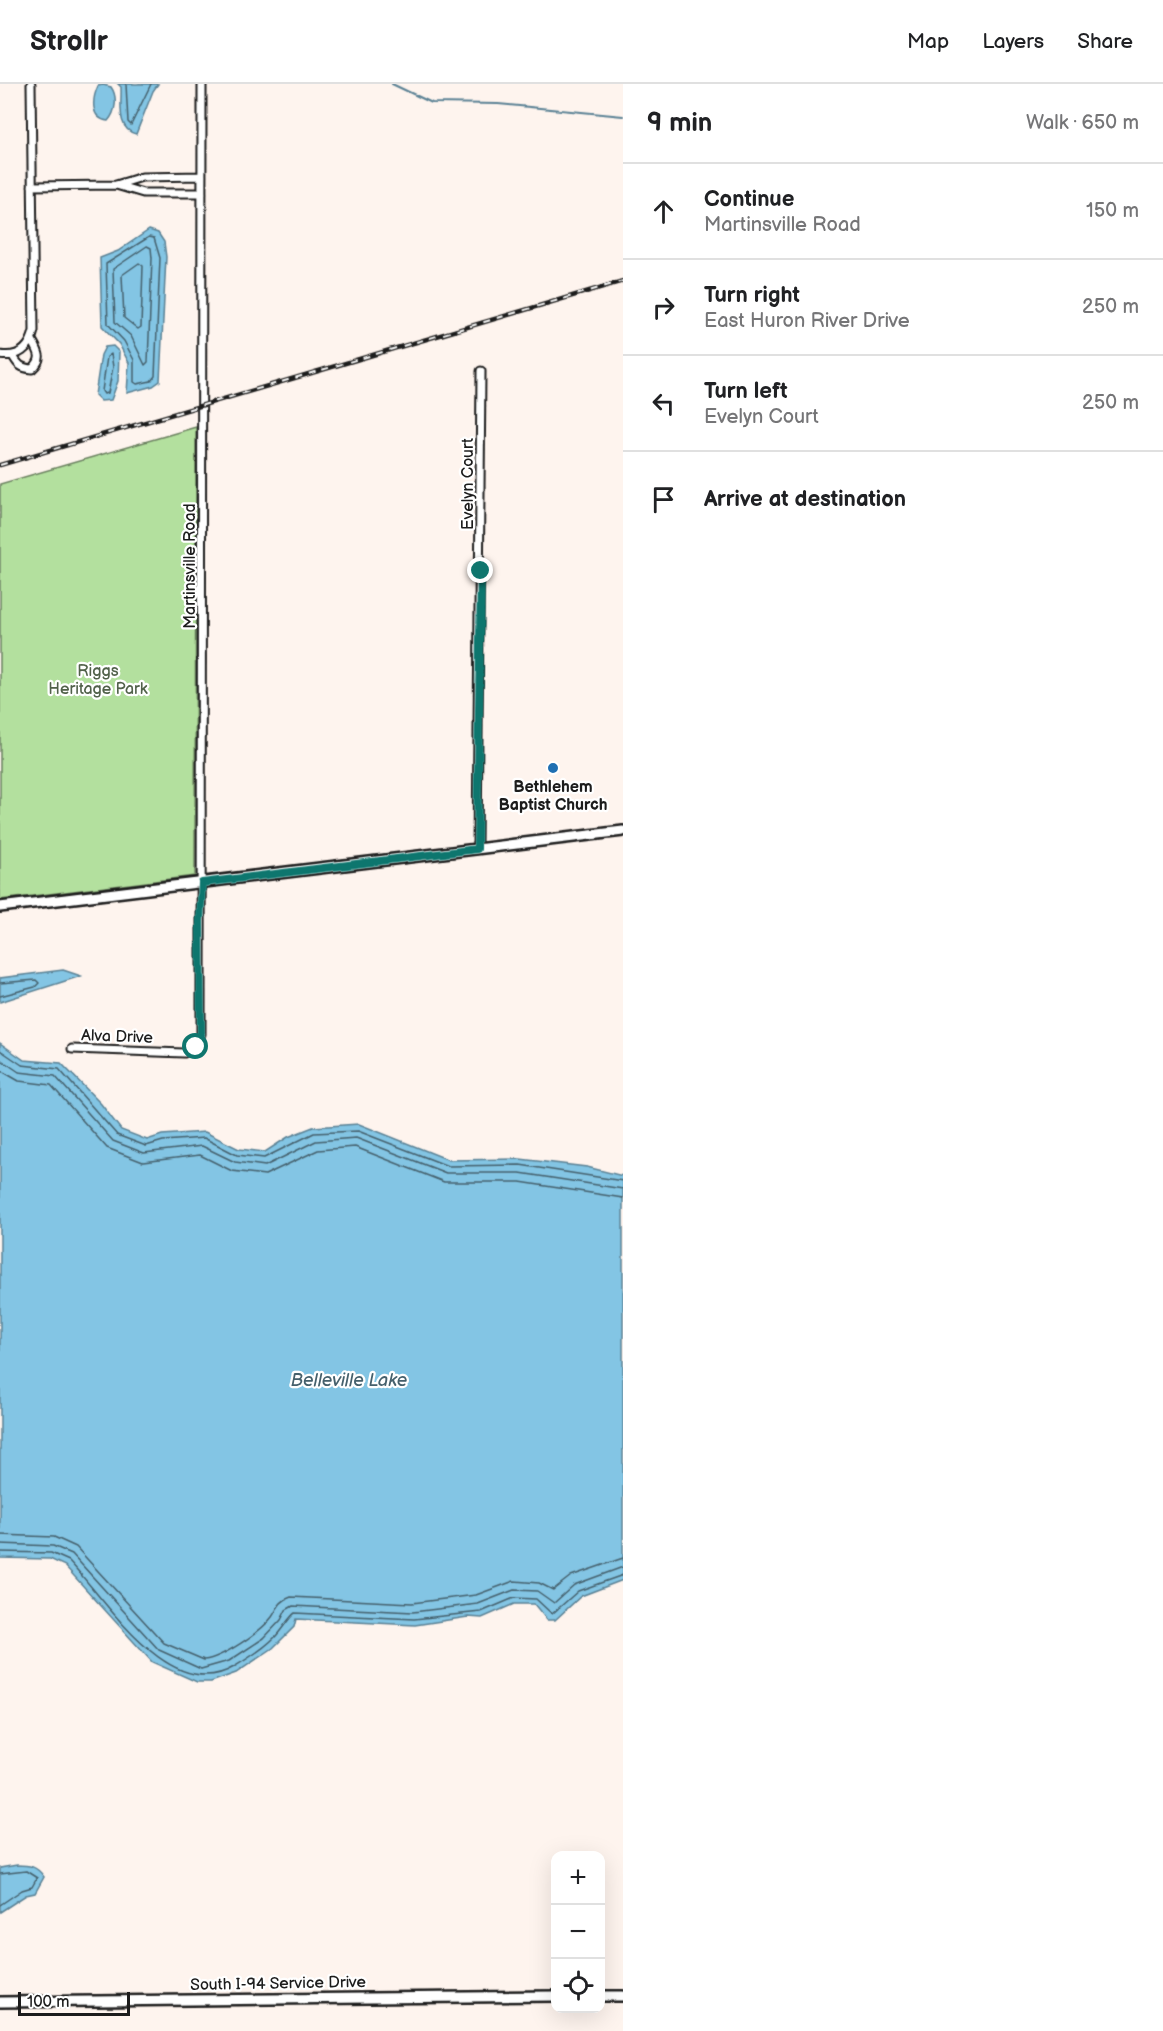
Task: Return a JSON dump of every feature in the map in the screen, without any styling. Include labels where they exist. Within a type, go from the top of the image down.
[{"type":"main road","points":[[0,907],[623,831]]},
{"type":"main road","name":"South I-94 Service Drive","points":[[0,2002],[551,1996]]},
{"type":"main road","points":[[605,1996],[623,1996]]},
{"type":"street","points":[[0,355],[13,356],[23,351],[32,340],[34,331],[31,84]]},
{"type":"street","name":"Martinsville Road","points":[[196,1047],[201,1034],[202,883],[202,84]]},
{"type":"street","points":[[32,186],[116,185],[142,177],[202,176]]},
{"type":"street","points":[[116,185],[143,193],[202,193]]},
{"type":"street","points":[[13,356],[17,364],[23,368],[32,369],[38,364],[39,351],[32,340]]},
{"type":"street","name":"Evelyn Court","points":[[477,849],[481,371]]},
{"type":"street","name":"Alva Drive","points":[[72,1049],[184,1053],[196,1047]]},
{"type":"green space","name":"Riggs Heritage Park","points":[[196,427],[195,876],[0,900],[0,484]]},
{"type":"water","points":[[118,84],[158,84],[136,134],[125,127],[121,115],[121,87]]},
{"type":"water","points":[[98,86],[111,87],[115,100],[113,113],[108,121],[98,117],[94,108],[94,97]]},
{"type":"water","points":[[149,230],[158,233],[164,242],[166,257],[160,381],[153,386],[127,393],[129,363],[119,344],[102,326],[100,258],[118,251]]},
{"type":"water","points":[[113,346],[119,352],[118,381],[111,400],[101,401],[95,395],[101,355],[105,347]]},
{"type":"water","points":[[63,970],[81,976],[0,1002],[0,978]]},
{"type":"water","name":"Belleville Lake","points":[[0,1043],[24,1060],[61,1063],[101,1104],[121,1130],[147,1140],[162,1135],[205,1132],[239,1149],[265,1152],[288,1137],[313,1127],[359,1124],[449,1160],[520,1159],[587,1167],[623,1176],[623,1580],[581,1596],[555,1620],[547,1620],[534,1604],[514,1604],[482,1618],[468,1617],[415,1625],[296,1619],[294,1627],[273,1648],[236,1673],[211,1682],[197,1682],[152,1662],[65,1566],[50,1559],[0,1558]]},
{"type":"water","points":[[17,1865],[39,1870],[44,1877],[35,1893],[26,1895],[0,1912],[0,1868]]},
{"type":"waterway","points":[[392,84],[432,103],[498,104],[623,116]]},
{"type":"railway","points":[[0,465],[623,281]]},
{"type":"place","name":"Bethlehem Baptist Church","points":[[553,768]]},
{"type":"route","points":[[196,1047],[201,1039],[202,883],[477,849],[481,571]]}]
